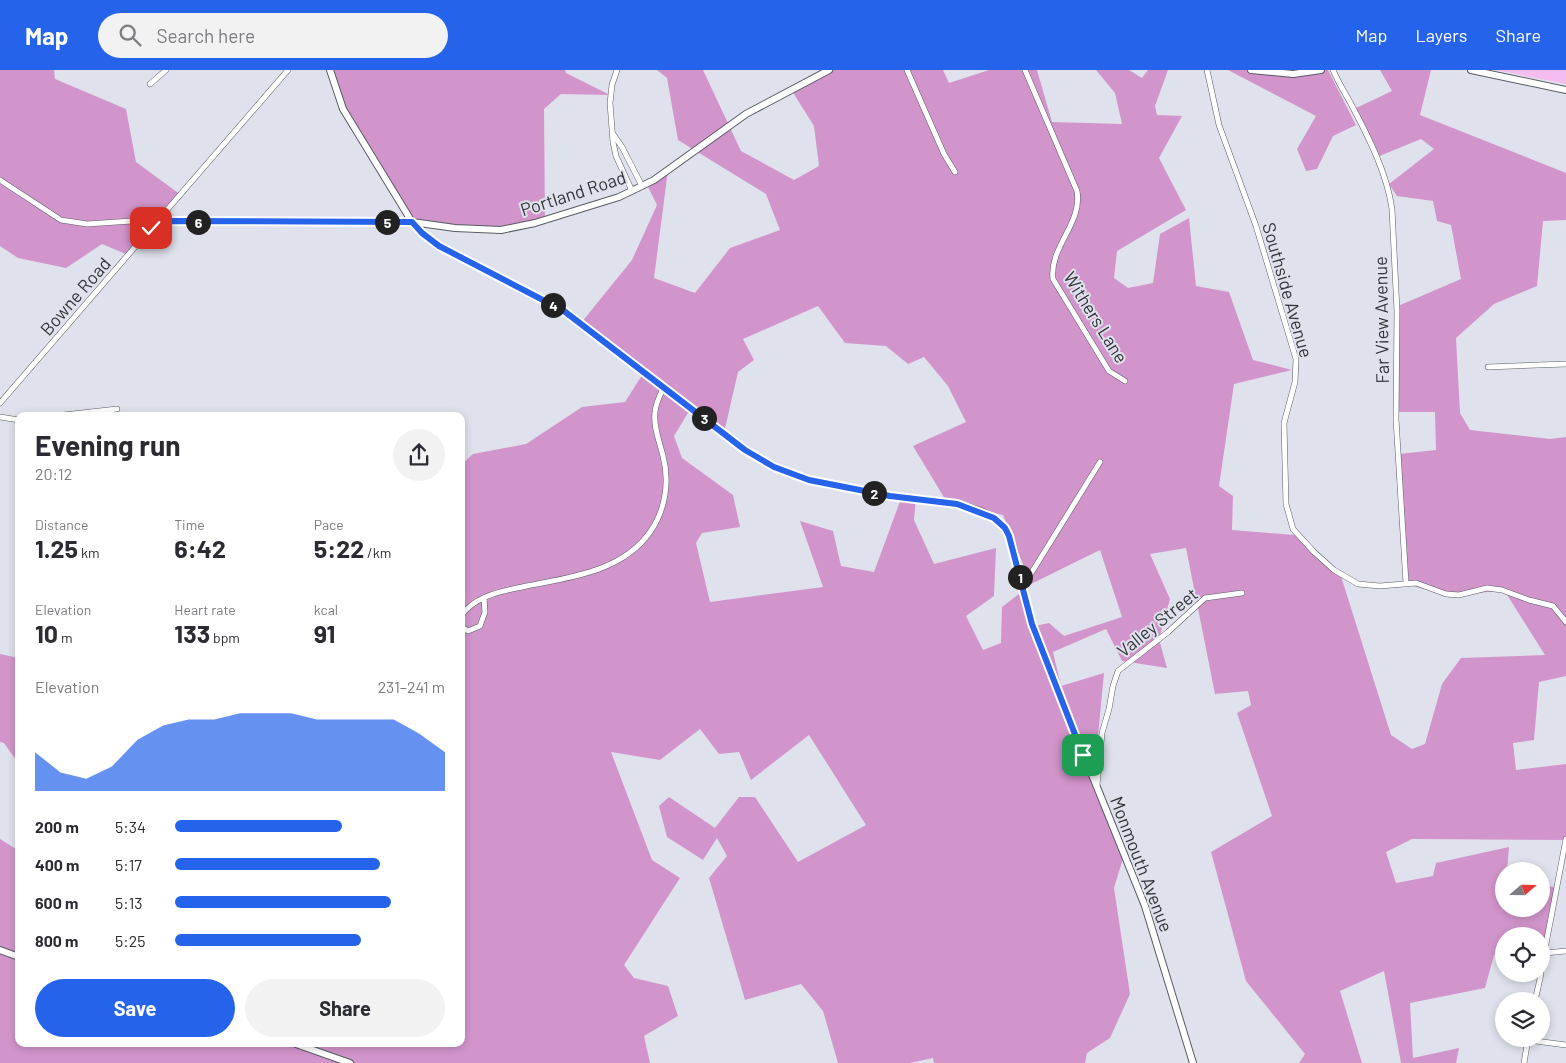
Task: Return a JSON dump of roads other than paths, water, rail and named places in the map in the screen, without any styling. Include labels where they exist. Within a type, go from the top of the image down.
[{"type":"street","points":[[150,84],[166,70]]},
{"type":"street","name":"Bowne Road","points":[[0,403],[288,70]]},
{"type":"street","name":"Monmouth Avenue","points":[[330,70],[343,109],[412,222],[422,233],[439,246],[564,311],[745,450],[774,467],[828,484],[890,496],[957,504],[994,518],[1005,528],[1009,536],[1038,641],[1145,906],[1193,1063]]},
{"type":"street","points":[[617,70],[610,98],[610,117],[616,156],[632,191]]},
{"type":"street","name":"Portland Road","points":[[412,222],[455,228],[501,230],[535,223],[606,202],[642,186],[662,174],[740,118],[828,70]]},
{"type":"street","points":[[907,70],[944,154],[955,172]]},
{"type":"street","name":"Withers Lane","points":[[1025,70],[1078,199],[1073,220],[1053,262],[1053,279],[1109,371],[1125,381]]},
{"type":"street","name":"Southside Avenue","points":[[1208,70],[1219,125],[1256,226],[1296,360],[1295,382],[1284,423],[1286,504],[1293,529],[1308,547],[1334,570],[1358,584],[1380,586],[1416,583],[1446,594],[1459,595],[1488,588],[1502,590],[1553,606],[1566,622]]},
{"type":"street","points":[[1251,70],[1293,74],[1321,70]]},
{"type":"street","name":"Far View Avenue","points":[[1333,70],[1368,140],[1383,175],[1391,202],[1397,311],[1396,419],[1406,583]]},
{"type":"street","points":[[1471,70],[1566,90]]},
{"type":"street","points":[[613,134],[622,147],[642,186]]},
{"type":"street","points":[[0,180],[60,220],[87,224],[147,220],[156,222],[412,222]]},
{"type":"street","points":[[1488,366],[1566,364]]},
{"type":"street","points":[[465,610],[497,591],[590,572],[613,564],[638,548],[651,531],[665,501],[664,459],[654,414],[657,401],[664,387]]},
{"type":"street","points":[[90,412],[117,409]]},
{"type":"street","points":[[0,417],[15,419]]},
{"type":"street","points":[[1022,588],[1100,462]]},
{"type":"street","name":"Valley Street","points":[[1097,786],[1102,733],[1118,671],[1205,598],[1242,593]]},
{"type":"street","points":[[465,629],[468,631],[480,626],[485,612],[484,598]]},
{"type":"street","points":[[1550,927],[1566,839]]},
{"type":"street","points":[[0,950],[15,956]]},
{"type":"street","points":[[1550,953],[1566,952]]},
{"type":"street","points":[[1550,1042],[1566,1045]]},
{"type":"street","points":[[305,1047],[350,1063]]},
{"type":"street","points":[[1524,1063],[1527,1047]]}]
